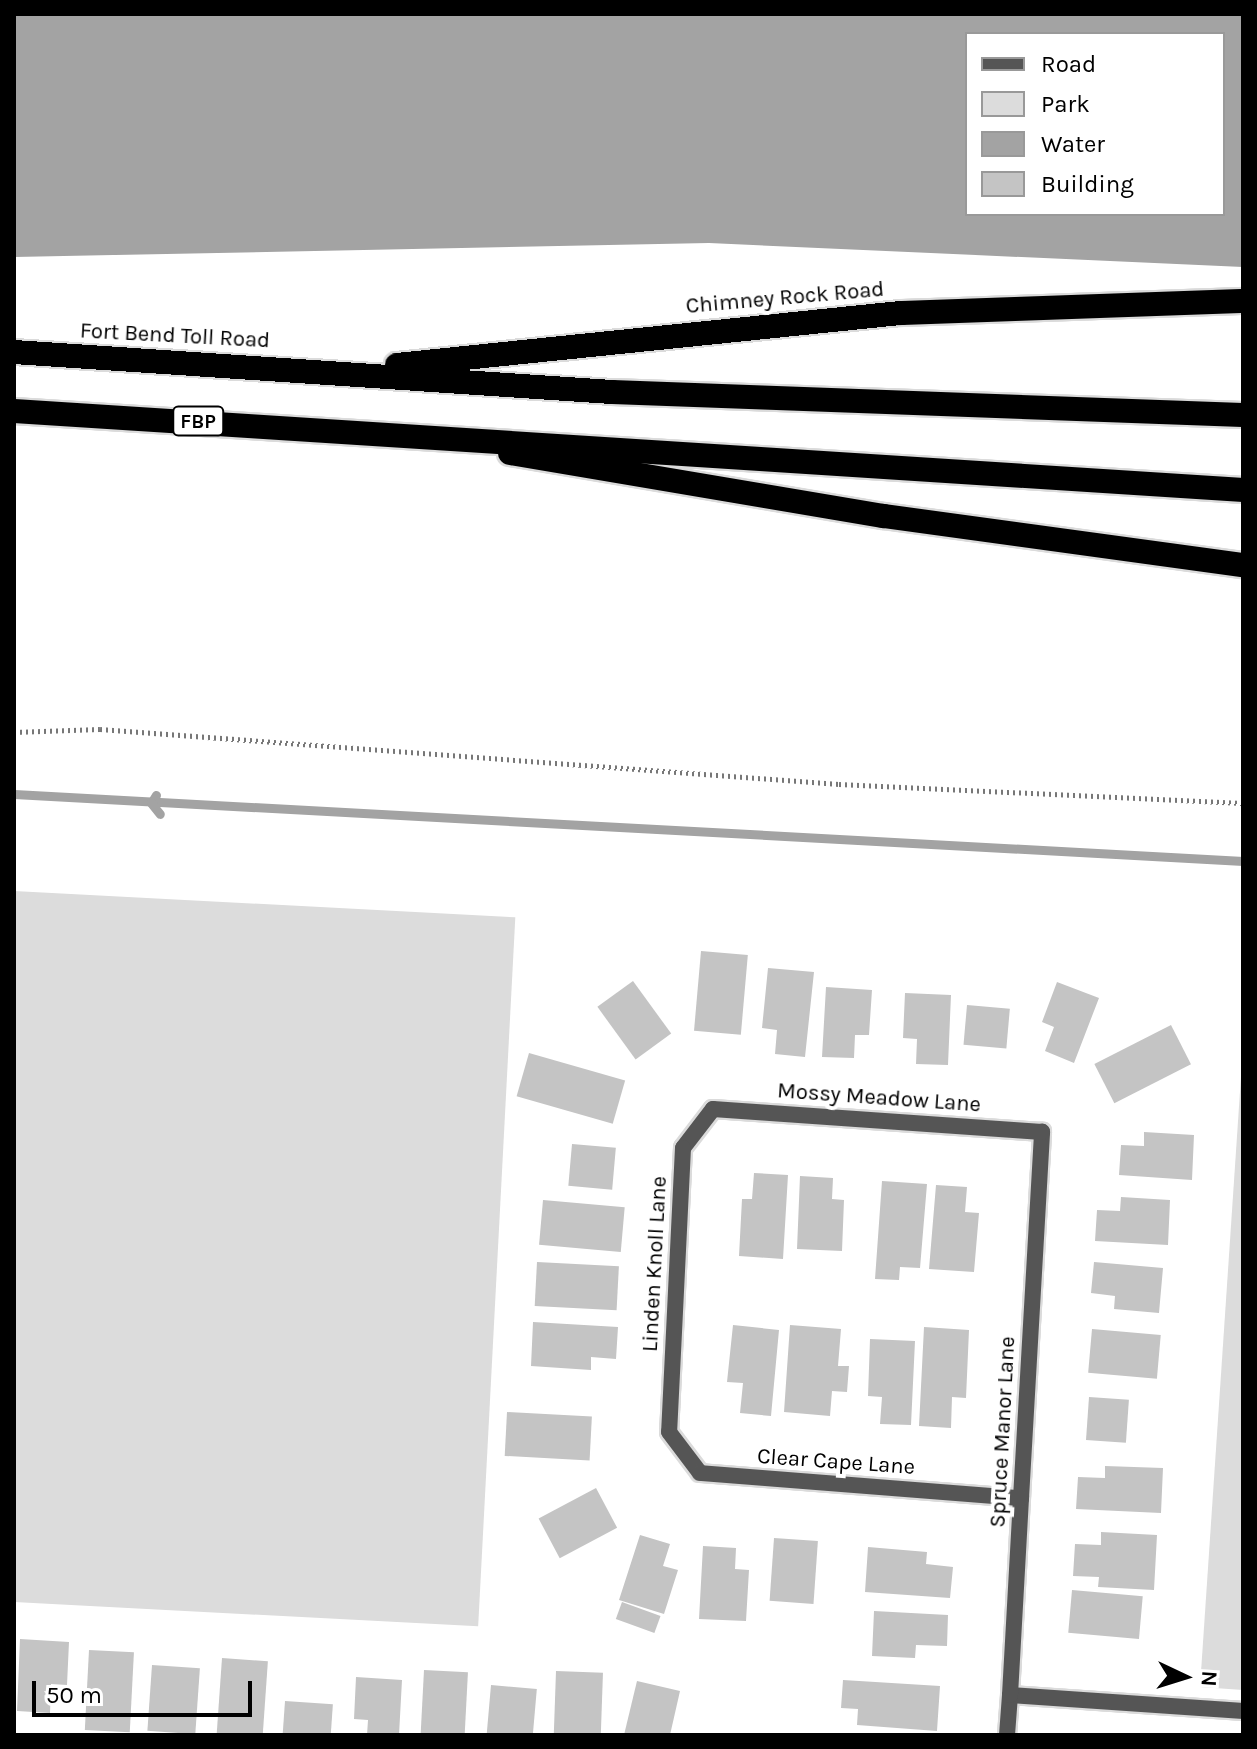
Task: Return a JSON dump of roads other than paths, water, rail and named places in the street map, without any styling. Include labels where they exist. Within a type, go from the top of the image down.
[{"type":"highway","name":"Chimney Rock Road","points":[[334,371],[900,313],[1243,301]]},
{"type":"highway","name":"Fort Bend Toll Road","points":[[14,352],[334,371]]},
{"type":"highway","points":[[334,371],[612,392],[1243,415]]},
{"type":"highway","name":"FBP","points":[[14,411],[382,431]]},
{"type":"highway","points":[[382,431],[1243,490]]},
{"type":"highway","points":[[382,431],[884,516],[1243,565]]},
{"type":"street","name":"Mossy Meadow Lane","points":[[713,1109],[1042,1132]]},
{"type":"street","name":"Linden Knoll Lane","points":[[669,1432],[683,1148],[713,1109]]},
{"type":"street","name":"Spruce Manor Lane","points":[[1007,1735],[1042,1132]]},
{"type":"street","name":"Clear Cape Lane","points":[[669,1432],[700,1473],[1021,1498]]},
{"type":"street","points":[[1010,1695],[1243,1711]]},
{"type":"water","points":[[14,14],[1243,14],[1243,267],[709,243],[14,257]]},
{"type":"waterway","points":[[14,794],[1243,861]]},
{"type":"waterway","points":[[156,795],[151,803],[160,814]]}]
